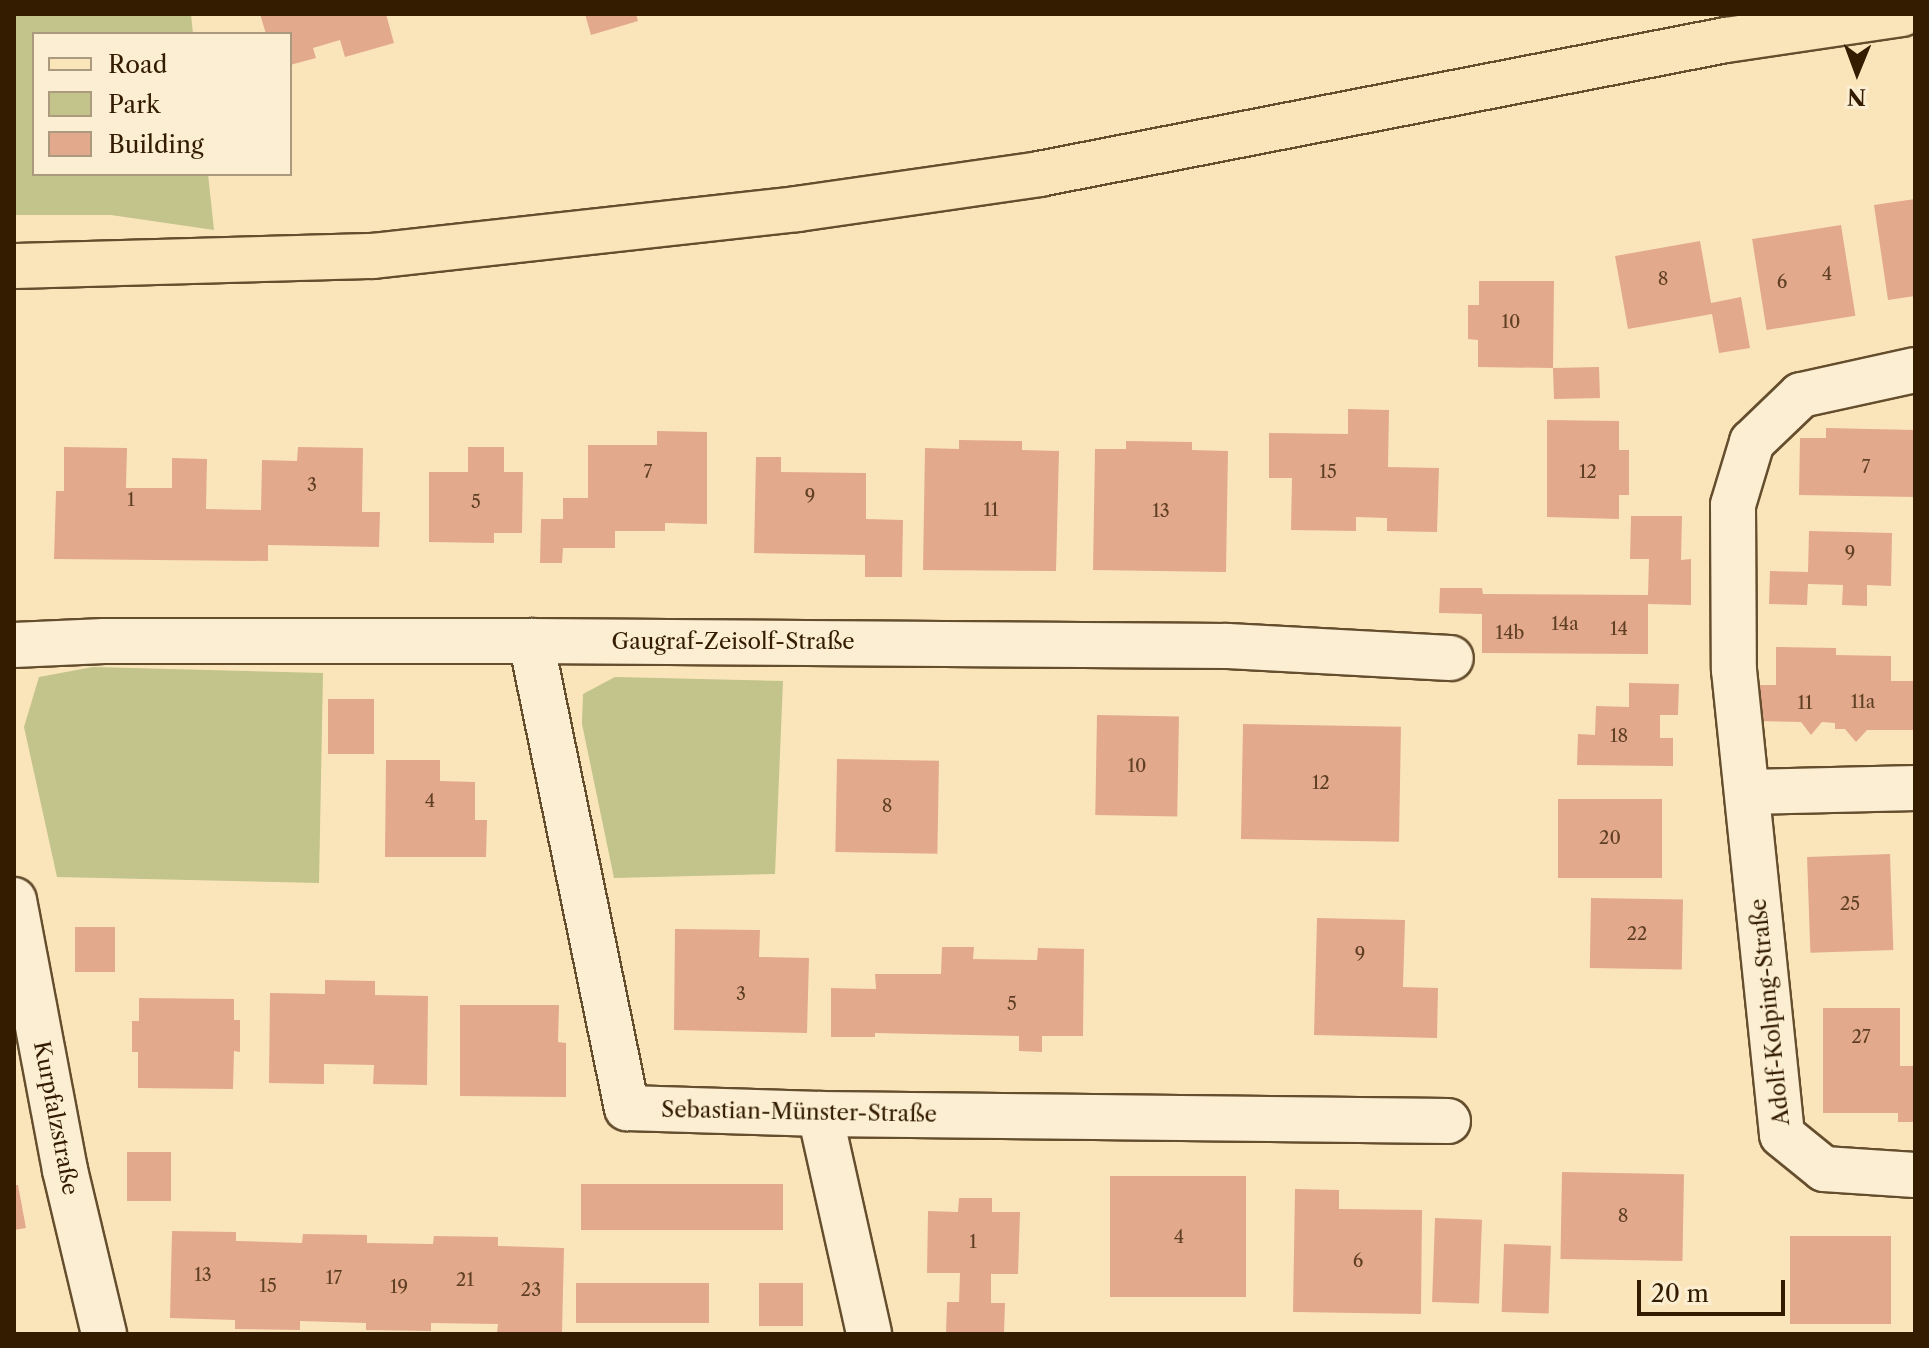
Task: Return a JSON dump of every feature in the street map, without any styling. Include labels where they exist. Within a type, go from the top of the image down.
[{"type":"main road","points":[[14,266],[373,256],[797,209],[1039,174],[1726,40],[1902,14]]},
{"type":"street","name":"Adolf-Kolping-Straße","points":[[1915,370],[1801,395],[1752,442],[1733,505],[1734,670],[1782,1135],[1824,1169],[1915,1175]]},
{"type":"street","name":"Gaugraf-Zeisolf-Straße","points":[[14,645],[104,641],[531,641],[1227,646],[1451,658]]},
{"type":"street","name":"Sebastian-Münster-Straße","points":[[531,641],[627,1108],[820,1114],[1448,1121]]},
{"type":"street","points":[[1749,792],[1915,788]]},
{"type":"street","name":"Kurpfalzstraße","points":[[14,900],[65,1170],[104,1334]]},
{"type":"street","points":[[820,1114],[869,1334]]},
{"type":"green space","points":[[14,14],[191,14],[193,32],[32,32],[32,176],[208,176],[214,230],[111,215],[14,215]]},
{"type":"green space","points":[[93,667],[323,673],[319,883],[57,877],[24,727],[39,677]]},
{"type":"green space","points":[[615,677],[783,681],[775,874],[614,878],[582,724],[583,694]]},
{"type":"building","points":[[260,14],[386,14],[394,43],[345,57],[340,40],[313,48],[316,58],[292,64],[292,32],[265,32]]},
{"type":"building","points":[[585,14],[636,14],[638,21],[591,35]]},
{"type":"building","points":[[1915,199],[1915,296],[1888,300],[1874,205]]},
{"type":"building","points":[[1841,225],[1855,316],[1767,330],[1752,239]]},
{"type":"building","points":[[1700,241],[1711,303],[1741,297],[1750,348],[1719,353],[1712,314],[1628,329],[1615,256]]},
{"type":"building","points":[[1479,281],[1554,281],[1553,368],[1478,367],[1478,340],[1468,339],[1468,305],[1479,305]]},
{"type":"building","points":[[1599,367],[1600,398],[1554,399],[1553,368]]},
{"type":"building","points":[[1348,409],[1389,410],[1388,467],[1439,468],[1437,532],[1387,531],[1387,518],[1356,517],[1356,531],[1291,530],[1292,478],[1269,478],[1269,433],[1348,434]]},
{"type":"building","points":[[1547,420],[1619,421],[1619,450],[1629,450],[1629,495],[1619,495],[1619,519],[1547,517]]},
{"type":"building","points":[[1826,428],[1915,430],[1915,497],[1799,495],[1800,438],[1826,438]]},
{"type":"building","points":[[657,431],[707,432],[707,524],[665,523],[665,531],[615,531],[615,548],[563,548],[562,563],[540,563],[541,519],[563,519],[563,498],[588,498],[588,445],[657,445]]},
{"type":"building","points":[[959,440],[1022,441],[1022,450],[1059,451],[1056,571],[923,570],[925,448],[959,449]]},
{"type":"building","points":[[1126,441],[1192,442],[1192,450],[1228,451],[1226,572],[1093,570],[1095,449],[1126,449]]},
{"type":"building","points":[[64,447],[127,448],[126,488],[172,488],[172,458],[207,459],[206,509],[261,510],[262,460],[297,461],[298,447],[363,448],[362,512],[380,512],[379,547],[268,545],[268,561],[54,559],[56,491],[64,491]]},
{"type":"building","points":[[468,447],[504,447],[504,472],[523,472],[522,533],[494,533],[494,543],[429,542],[429,472],[468,472]]},
{"type":"building","points":[[756,457],[781,457],[781,472],[866,473],[866,519],[903,520],[902,577],[865,577],[865,555],[754,553]]},
{"type":"building","points":[[1631,516],[1682,516],[1681,560],[1691,559],[1691,605],[1648,604],[1648,654],[1482,653],[1482,614],[1439,613],[1440,588],[1482,588],[1483,594],[1648,595],[1649,559],[1630,559]]},
{"type":"building","points":[[1809,531],[1892,533],[1891,586],[1867,585],[1867,606],[1842,605],[1843,585],[1808,584],[1807,605],[1769,604],[1770,571],[1808,572]]},
{"type":"building","points":[[1776,647],[1836,648],[1836,655],[1891,656],[1891,681],[1915,681],[1915,730],[1867,730],[1856,742],[1845,729],[1835,729],[1835,723],[1822,722],[1811,735],[1801,722],[1756,721],[1756,685],[1776,685]]},
{"type":"building","points":[[1629,683],[1679,684],[1678,715],[1660,715],[1660,738],[1673,738],[1673,766],[1577,765],[1578,734],[1595,735],[1596,706],[1629,707]]},
{"type":"building","points":[[328,699],[374,699],[374,754],[328,754]]},
{"type":"building","points":[[1097,715],[1179,716],[1177,816],[1095,815]]},
{"type":"building","points":[[1243,724],[1401,727],[1399,842],[1241,839]]},
{"type":"building","points":[[837,759],[939,761],[937,854],[835,852]]},
{"type":"building","points":[[386,760],[440,760],[440,781],[475,782],[475,820],[487,820],[486,857],[385,857]]},
{"type":"building","points":[[1558,799],[1662,799],[1662,878],[1558,878]]},
{"type":"building","points":[[1890,854],[1893,950],[1810,953],[1807,857]]},
{"type":"building","points":[[1591,898],[1683,900],[1682,970],[1590,968]]},
{"type":"building","points":[[1317,918],[1405,920],[1403,987],[1438,988],[1437,1038],[1314,1035]]},
{"type":"building","points":[[75,927],[115,927],[115,972],[75,972]]},
{"type":"building","points":[[675,929],[760,930],[759,957],[809,958],[807,1033],[674,1030]]},
{"type":"building","points":[[942,947],[974,947],[973,959],[1037,960],[1038,948],[1084,949],[1083,1036],[1042,1036],[1042,1052],[1019,1051],[1019,1036],[875,1033],[875,1037],[831,1037],[831,988],[876,989],[875,974],[941,974]]},
{"type":"building","points":[[325,980],[375,981],[375,995],[428,996],[427,1085],[373,1084],[374,1065],[324,1064],[324,1084],[269,1083],[270,993],[325,994]]},
{"type":"building","points":[[139,998],[234,999],[234,1020],[240,1020],[240,1052],[234,1051],[233,1089],[138,1088],[138,1052],[132,1052],[132,1021],[139,1021]]},
{"type":"building","points":[[460,1005],[559,1005],[558,1042],[566,1043],[566,1097],[460,1096]]},
{"type":"building","points":[[1823,1008],[1900,1008],[1900,1066],[1915,1066],[1915,1122],[1898,1122],[1898,1113],[1823,1113]]},
{"type":"building","points":[[127,1152],[171,1152],[171,1201],[127,1201]]},
{"type":"building","points":[[1562,1172],[1684,1174],[1682,1261],[1560,1259]]},
{"type":"building","points":[[1110,1176],[1246,1176],[1246,1297],[1110,1297]]},
{"type":"building","points":[[581,1184],[783,1184],[783,1230],[581,1230]]},
{"type":"building","points":[[14,1185],[18,1185],[26,1228],[14,1230]]},
{"type":"building","points":[[1295,1189],[1339,1190],[1339,1209],[1422,1210],[1421,1314],[1293,1312]]},
{"type":"building","points":[[959,1198],[992,1198],[992,1212],[1020,1212],[1018,1274],[991,1274],[991,1303],[1005,1303],[1004,1334],[946,1334],[947,1302],[959,1302],[960,1273],[927,1273],[928,1211],[958,1212]]},
{"type":"building","points":[[1435,1218],[1482,1220],[1479,1304],[1432,1302]]},
{"type":"building","points":[[172,1231],[236,1232],[236,1241],[302,1243],[303,1234],[367,1235],[367,1243],[433,1244],[434,1236],[498,1237],[498,1246],[564,1248],[562,1334],[497,1333],[498,1324],[431,1323],[431,1331],[366,1330],[366,1323],[300,1321],[300,1330],[235,1329],[235,1320],[170,1318]]},
{"type":"building","points":[[1790,1236],[1891,1236],[1891,1324],[1790,1324]]},
{"type":"building","points":[[1504,1244],[1551,1246],[1549,1314],[1502,1312]]},
{"type":"building","points":[[576,1283],[709,1283],[709,1323],[576,1323]]},
{"type":"building","points":[[759,1283],[803,1283],[803,1326],[759,1326]]}]
